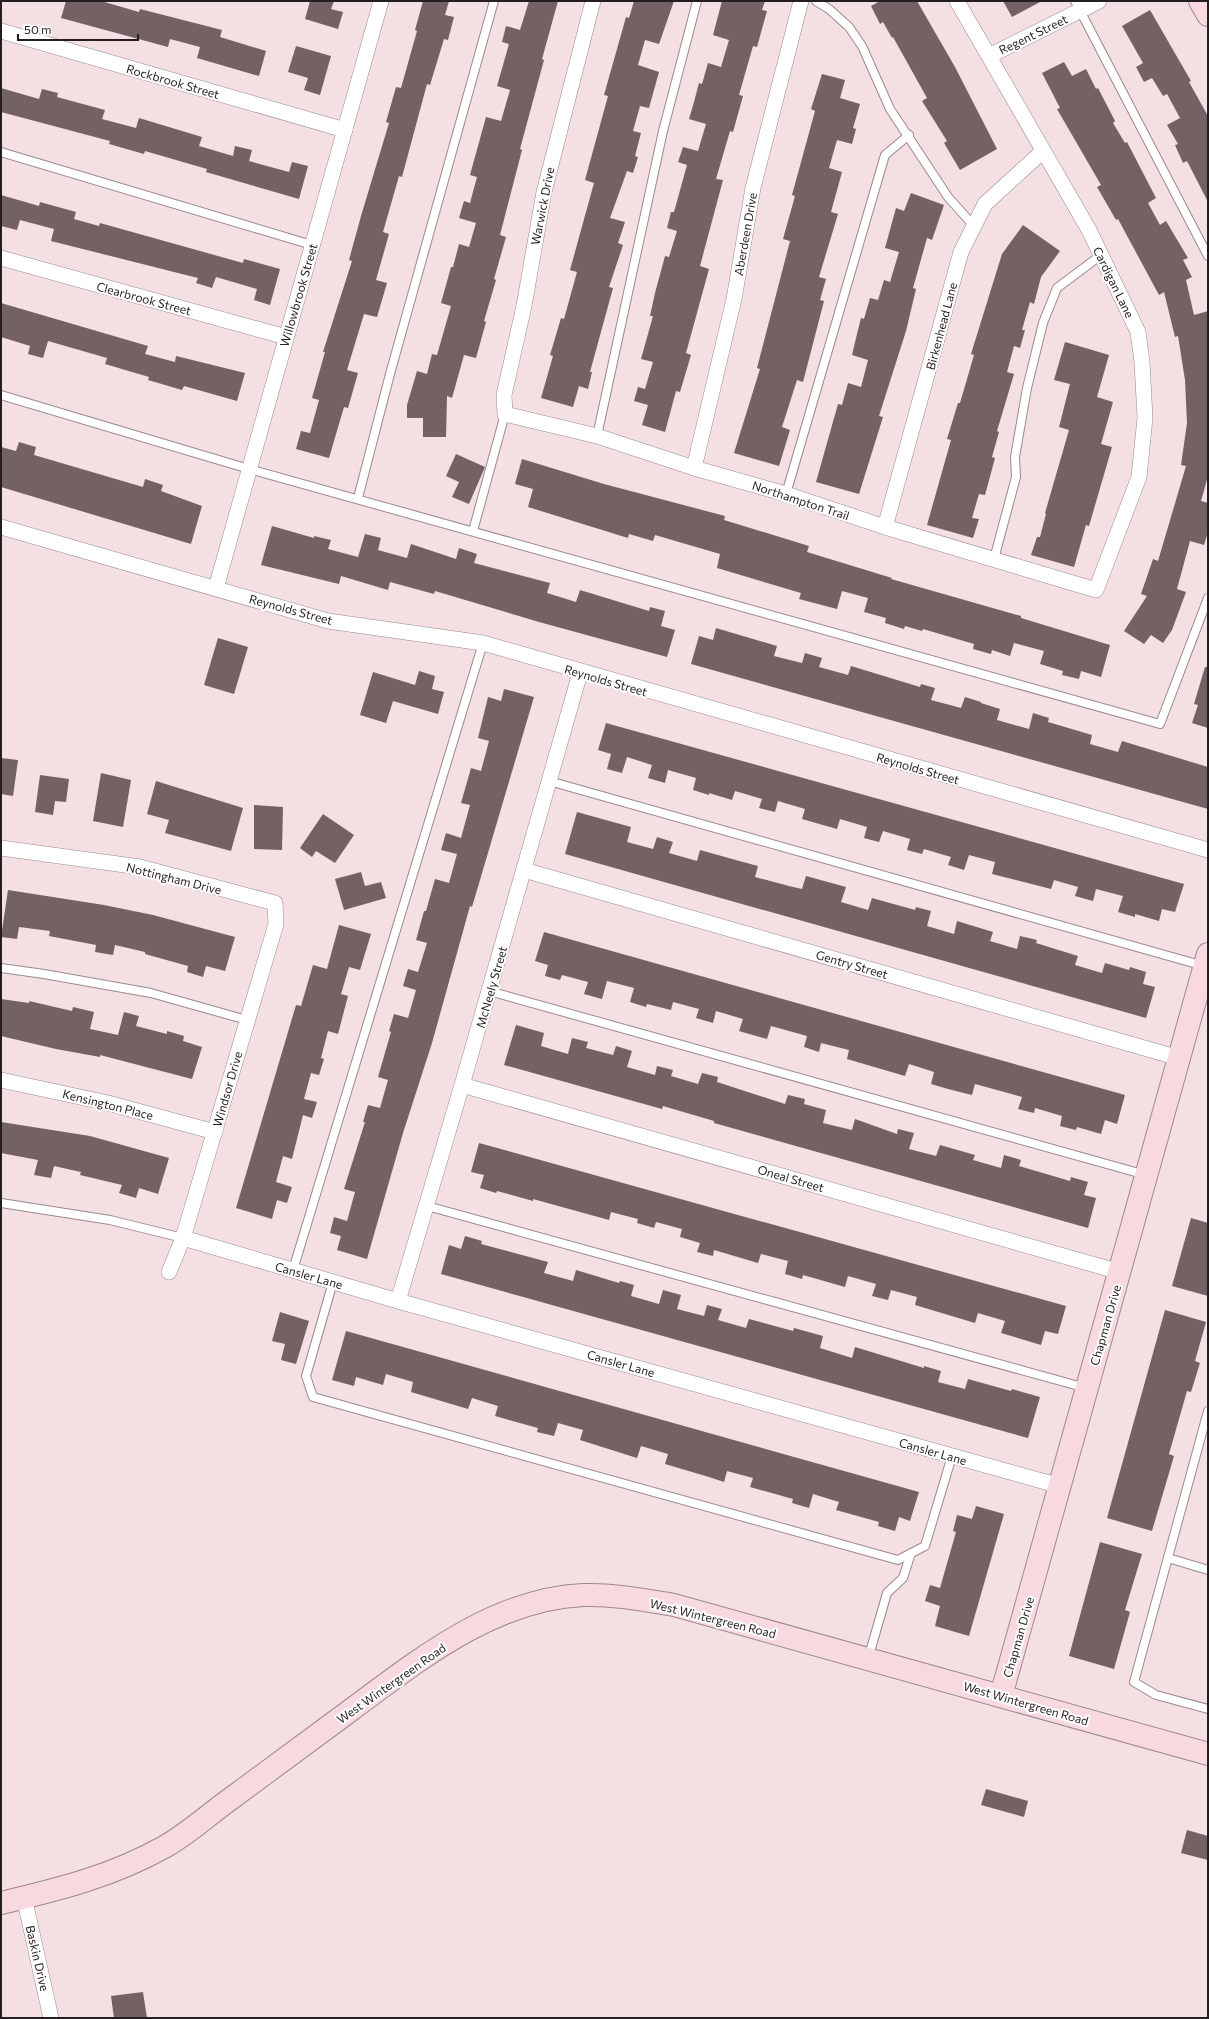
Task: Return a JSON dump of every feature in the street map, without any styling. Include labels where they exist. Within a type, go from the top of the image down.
[{"type":"main road","points":[[1200,1],[1208,15]]},
{"type":"main road","name":"Chapman Drive","points":[[1001,1696],[1206,960]]},
{"type":"main road","name":"West Wintergreen Road","points":[[1,1903],[92,1880],[168,1845],[404,1670],[477,1625],[528,1605],[563,1597],[612,1595],[674,1605],[1208,1754]]},
{"type":"street","name":"Willowbrook Street","points":[[216,588],[381,1]]},
{"type":"street","name":"Warwick Drive","points":[[505,414],[504,395],[524,306],[544,192],[560,121],[593,1]]},
{"type":"street","name":"Aberdeen Drive","points":[[694,468],[734,299],[753,188],[801,1]]},
{"type":"street","name":"Cardigan Lane","points":[[957,1],[1089,230],[1138,332],[1142,362],[1145,418],[1138,477],[1096,590]]},
{"type":"street","name":"Regent Street","points":[[989,56],[1078,6],[1099,1]]},
{"type":"street","name":"Rockbrook Street","points":[[1,31],[344,130]]},
{"type":"street","name":"Birkenhead Lane","points":[[885,527],[961,252],[973,225],[985,204],[1043,151]]},
{"type":"street","name":"Clearbrook Street","points":[[1,258],[286,338]]},
{"type":"street","name":"Northampton Trail","points":[[505,414],[597,436],[694,468],[786,494],[885,527],[1096,590]]},
{"type":"street","name":"Reynolds Street","points":[[1,527],[328,621],[483,644],[1208,850]]},
{"type":"street","name":"McNeely Street","points":[[398,1301],[427,1206],[580,672]]},
{"type":"street","name":"Nottingham Drive","points":[[1,848],[140,867],[275,903]]},
{"type":"street","name":"Gentry Street","points":[[524,870],[1179,1058]]},
{"type":"street","name":"Windsor Drive","points":[[169,1272],[183,1238],[276,924],[275,903]]},
{"type":"street","name":"Kensington Place","points":[[1,1080],[108,1103],[215,1132]]},
{"type":"street","name":"Oneal Street","points":[[462,1085],[1120,1272]]},
{"type":"street","name":"Cansler Lane","points":[[183,1238],[398,1301],[1060,1486]]},
{"type":"street","name":"Baskin Drive","points":[[24,1897],[51,2018]]},
{"type":"lane","points":[[358,498],[390,374],[494,1]]},
{"type":"lane","points":[[597,436],[663,131],[697,1]]},
{"type":"lane","points":[[816,1],[829,9],[849,27],[862,46],[890,109],[948,197],[973,225]]},
{"type":"lane","points":[[1078,6],[1208,256]]},
{"type":"lane","points":[[786,494],[885,155],[909,136]]},
{"type":"lane","points":[[1,152],[312,245]]},
{"type":"lane","points":[[994,559],[1016,477],[1015,458],[1017,442],[1027,388],[1043,323],[1057,288],[1101,255]]},
{"type":"lane","points":[[1,395],[249,469],[358,498],[1160,724],[1208,598]]},
{"type":"lane","points":[[473,531],[505,414]]},
{"type":"lane","points":[[293,1270],[483,644]]},
{"type":"lane","points":[[549,781],[1206,960]]},
{"type":"lane","points":[[1,968],[151,993],[247,1020]]},
{"type":"lane","points":[[489,991],[1146,1175]]},
{"type":"lane","points":[[1,1203],[110,1220],[183,1238]]},
{"type":"lane","points":[[427,1206],[1087,1388]]},
{"type":"lane","points":[[334,1282],[306,1376],[314,1397],[898,1560],[925,1546],[952,1456]]},
{"type":"lane","points":[[1208,1411],[1134,1682],[1156,1695],[1208,1709]]},
{"type":"lane","points":[[868,1659],[887,1593],[903,1578],[911,1553]]},
{"type":"lane","points":[[1168,1558],[1208,1570]]},
{"type":"building","points":[[66,1],[101,1],[139,12],[140,9],[222,30],[220,37],[266,51],[259,76],[197,58],[200,47],[170,39],[168,47],[61,18]]},
{"type":"building","points":[[310,1],[334,1],[331,9],[343,12],[338,29],[305,19]]},
{"type":"building","points":[[423,1],[449,1],[445,15],[454,17],[448,40],[444,39],[430,85],[427,84],[402,177],[399,176],[383,232],[389,234],[376,280],[387,283],[377,317],[364,314],[347,370],[358,373],[348,408],[344,407],[329,458],[296,449],[301,431],[310,433],[319,400],[312,398],[325,352],[323,352],[352,261],[349,260],[389,123],[386,122],[396,87],[401,88],[417,31],[415,30]]},
{"type":"building","points":[[529,1],[558,1],[542,59],[544,60],[520,149],[522,150],[500,235],[506,237],[494,279],[496,280],[484,321],[486,322],[476,358],[464,355],[452,398],[447,396],[446,437],[423,437],[423,418],[407,418],[407,405],[417,371],[427,374],[432,354],[437,355],[451,306],[441,303],[451,267],[453,267],[459,244],[469,247],[476,223],[459,218],[464,201],[470,203],[477,177],[470,175],[486,117],[501,121],[510,90],[497,86],[509,44],[502,42],[506,26],[520,30]]},
{"type":"building","points":[[634,1],[674,1],[659,44],[645,40],[638,65],[659,72],[649,108],[640,106],[633,131],[641,133],[635,156],[638,157],[633,173],[627,171],[610,218],[625,222],[618,243],[623,245],[609,287],[613,288],[590,372],[592,372],[588,389],[579,386],[573,407],[541,398],[553,356],[550,355],[561,318],[564,319],[577,272],[570,270],[594,183],[585,180],[608,96],[604,95],[626,17],[629,18]]},
{"type":"building","points":[[722,1],[765,1],[762,10],[767,11],[757,47],[753,46],[739,95],[743,96],[733,132],[730,131],[716,179],[723,180],[700,266],[709,269],[686,353],[691,355],[680,392],[676,391],[665,432],[642,425],[648,405],[634,401],[638,387],[645,389],[653,362],[641,359],[653,316],[650,316],[665,256],[669,257],[677,231],[667,228],[671,212],[674,212],[687,165],[678,162],[683,147],[698,151],[706,124],[689,119],[699,83],[702,84],[708,63],[721,67],[729,40],[713,35]]},
{"type":"building","points":[[880,1],[917,1],[955,67],[997,149],[960,170],[944,143],[947,141],[922,101],[927,98],[893,37],[892,38],[883,22],[880,24],[871,6]]},
{"type":"building","points":[[1003,1],[1042,1],[1012,17]]},
{"type":"building","points":[[1150,10],[1191,81],[1189,82],[1208,116],[1208,202],[1187,161],[1183,163],[1175,145],[1178,144],[1167,125],[1180,118],[1167,94],[1163,96],[1152,78],[1144,82],[1136,67],[1143,63],[1122,26]]},
{"type":"building","points":[[296,46],[331,56],[320,95],[304,90],[308,78],[288,72]]},
{"type":"building","points":[[1064,62],[1072,76],[1086,69],[1096,89],[1098,88],[1115,121],[1113,123],[1125,143],[1127,142],[1156,198],[1148,203],[1160,225],[1166,221],[1188,258],[1183,260],[1192,277],[1186,280],[1194,315],[1208,311],[1208,476],[1201,501],[1208,503],[1208,532],[1204,545],[1190,541],[1177,589],[1186,592],[1172,630],[1163,643],[1151,635],[1144,644],[1124,631],[1147,596],[1141,594],[1153,559],[1158,561],[1186,466],[1181,465],[1187,423],[1185,380],[1178,336],[1175,337],[1164,292],[1159,295],[1118,219],[1116,220],[1097,187],[1101,185],[1057,109],[1060,108],[1042,73]]},
{"type":"building","points":[[822,74],[845,80],[840,98],[860,104],[853,128],[856,129],[852,144],[837,140],[829,168],[842,172],[831,212],[838,214],[819,277],[826,279],[820,300],[824,301],[803,382],[797,380],[782,427],[790,430],[779,466],[734,453],[760,369],[757,368],[790,241],[783,239],[795,196],[792,195],[815,111],[811,109]]},
{"type":"building","points":[[1,88],[39,99],[42,89],[58,93],[57,97],[105,110],[102,119],[136,128],[139,118],[202,137],[199,146],[233,156],[235,146],[252,150],[249,161],[289,172],[292,162],[308,166],[299,199],[206,172],[207,169],[145,151],[144,154],[109,144],[110,141],[1,112]]},
{"type":"building","points":[[911,193],[944,205],[932,240],[927,238],[913,288],[916,289],[906,331],[879,416],[883,417],[859,494],[816,482],[838,404],[842,405],[848,383],[861,387],[868,360],[852,355],[861,318],[864,319],[870,298],[878,300],[884,280],[890,282],[899,252],[885,248],[896,208],[904,211]]},
{"type":"building","points":[[1,195],[39,206],[40,202],[76,212],[74,219],[99,226],[100,223],[243,263],[244,259],[280,269],[270,305],[254,300],[257,289],[216,277],[212,288],[196,283],[198,278],[51,241],[54,229],[20,220],[17,230],[1,226]]},
{"type":"building","points":[[1023,225],[1060,251],[1041,277],[1034,304],[1030,302],[1022,330],[1025,330],[1020,348],[1014,346],[1007,372],[1014,374],[997,431],[999,432],[992,457],[995,458],[985,495],[979,494],[972,518],[979,519],[973,538],[927,525],[951,440],[947,439],[958,403],[960,403],[974,355],[971,354],[1002,254]]},
{"type":"building","points":[[1,303],[148,346],[145,354],[175,362],[176,356],[245,373],[237,401],[184,386],[182,390],[148,380],[149,377],[105,364],[107,358],[48,341],[43,358],[28,354],[30,346],[1,337]]},
{"type":"building","points":[[1065,342],[1109,355],[1097,397],[1113,402],[1101,444],[1112,447],[1089,526],[1086,525],[1074,567],[1031,555],[1037,537],[1040,537],[1045,513],[1069,430],[1059,427],[1070,384],[1054,380]]},
{"type":"building","points":[[19,442],[36,447],[34,455],[143,487],[145,479],[163,485],[161,491],[202,506],[191,544],[1,487],[1,447],[16,451]]},
{"type":"building","points":[[456,454],[485,467],[469,504],[452,497],[459,482],[446,476]]},
{"type":"building","points":[[522,459],[604,484],[725,516],[724,520],[809,546],[807,552],[892,578],[891,579],[1021,616],[1021,618],[1110,645],[1101,677],[1081,671],[1079,679],[1062,675],[1063,671],[1040,664],[1044,651],[1014,643],[1010,656],[992,650],[991,654],[973,649],[974,644],[923,629],[922,631],[905,626],[904,629],[885,623],[886,618],[864,612],[868,598],[842,591],[837,609],[799,599],[801,593],[717,568],[720,554],[655,535],[653,541],[629,534],[628,538],[528,507],[533,489],[515,484]]},
{"type":"building","points":[[272,526],[314,538],[314,536],[331,540],[328,549],[358,557],[365,534],[381,538],[378,550],[407,558],[411,544],[456,559],[459,548],[477,554],[474,563],[550,583],[547,593],[576,602],[580,590],[649,611],[650,607],[665,611],[661,626],[675,630],[667,657],[539,622],[435,591],[434,594],[390,582],[388,590],[341,576],[339,584],[261,565]]},
{"type":"building","points":[[716,628],[777,646],[774,656],[802,663],[805,653],[822,658],[819,667],[848,675],[851,666],[920,687],[921,684],[935,688],[931,700],[961,708],[965,697],[981,702],[1000,709],[997,720],[1029,729],[1033,713],[1049,718],[1048,722],[1092,735],[1090,744],[1118,752],[1122,741],[1208,767],[1208,809],[691,664],[699,636],[713,640]]},
{"type":"building","points":[[218,638],[248,647],[234,694],[204,685]]},
{"type":"building","points":[[1205,667],[1208,667],[1208,728],[1192,723],[1198,705],[1194,704]]},
{"type":"building","points":[[419,671],[435,676],[432,689],[444,692],[438,714],[393,701],[386,723],[360,715],[373,672],[415,685]]},
{"type":"building","points":[[504,689],[534,697],[472,907],[470,906],[432,1043],[403,1133],[367,1259],[337,1250],[341,1236],[330,1233],[334,1217],[347,1221],[355,1192],[344,1189],[365,1122],[363,1122],[368,1105],[380,1108],[388,1080],[378,1077],[391,1032],[389,1031],[394,1014],[408,1018],[416,990],[403,986],[408,969],[418,972],[427,943],[416,940],[424,911],[426,911],[435,879],[449,883],[457,854],[441,850],[446,833],[461,838],[470,805],[461,803],[471,768],[481,771],[489,741],[478,738],[488,697],[501,701]]},
{"type":"building","points":[[606,723],[1184,884],[1175,912],[1162,909],[1159,921],[1135,914],[1135,917],[1118,912],[1123,896],[1096,889],[1093,901],[1075,896],[1078,887],[1054,880],[1051,889],[992,874],[995,862],[969,855],[964,870],[948,865],[951,857],[924,849],[922,854],[907,850],[910,839],[883,831],[879,842],[864,838],[867,827],[840,819],[837,829],[802,819],[805,809],[778,801],[775,812],[759,808],[762,799],[735,791],[732,800],[709,793],[709,795],[693,790],[696,778],[668,770],[665,783],[648,778],[652,765],[627,757],[622,773],[607,769],[611,754],[598,750]]},
{"type":"building","points":[[1,758],[18,760],[13,796],[1,794]]},
{"type":"building","points":[[101,773],[131,780],[123,827],[93,821]]},
{"type":"building","points":[[40,775],[69,779],[66,802],[55,801],[53,815],[35,812]]},
{"type":"building","points":[[156,781],[243,808],[231,851],[165,833],[169,820],[147,814]]},
{"type":"building","points":[[254,805],[283,807],[282,850],[254,849]]},
{"type":"building","points":[[577,812],[631,827],[627,842],[653,849],[657,837],[673,842],[669,853],[697,861],[700,850],[758,866],[755,877],[789,886],[802,889],[806,876],[846,887],[841,902],[868,910],[872,898],[915,910],[916,907],[931,911],[927,926],[954,934],[957,921],[993,932],[990,941],[1017,949],[1020,936],[1037,940],[1036,943],[1078,956],[1075,965],[1102,973],[1105,963],[1129,970],[1130,967],[1146,972],[1143,984],[1155,987],[1146,1018],[565,854]]},
{"type":"building","points":[[323,814],[354,835],[335,863],[316,851],[312,857],[300,848]]},
{"type":"building","points":[[361,872],[365,886],[381,882],[386,898],[344,910],[335,879]]},
{"type":"building","points":[[8,890],[104,905],[153,915],[235,937],[225,971],[206,966],[203,977],[187,972],[188,966],[145,954],[145,952],[115,945],[113,955],[95,952],[96,945],[49,936],[50,931],[19,927],[17,939],[1,937]]},
{"type":"building","points":[[339,925],[371,934],[360,970],[349,967],[341,994],[348,996],[338,1034],[328,1031],[321,1058],[324,1059],[319,1075],[311,1073],[304,1099],[317,1102],[312,1118],[303,1115],[292,1159],[283,1156],[276,1182],[292,1187],[287,1203],[277,1200],[272,1219],[236,1208],[296,1005],[301,1006],[313,965],[327,969]]},
{"type":"building","points":[[544,932],[1125,1095],[1117,1124],[1105,1120],[1101,1134],[1077,1127],[1076,1130],[1060,1126],[1062,1116],[1035,1108],[1034,1113],[1018,1109],[1022,1097],[975,1084],[972,1095],[948,1089],[931,1084],[934,1072],[909,1064],[905,1076],[847,1059],[849,1050],[821,1043],[819,1052],[804,1047],[807,1036],[771,1026],[767,1039],[739,1031],[743,1019],[716,1011],[713,1023],[696,1018],[699,1009],[673,1002],[671,1010],[647,1004],[646,1007],[630,1002],[634,988],[607,981],[602,999],[584,994],[588,982],[562,975],[560,980],[545,976],[548,965],[535,961]]},
{"type":"building","points":[[1,999],[29,1003],[29,1001],[72,1011],[73,1007],[94,1012],[90,1029],[118,1035],[124,1012],[139,1016],[136,1026],[167,1034],[167,1031],[184,1036],[183,1041],[202,1047],[192,1079],[100,1055],[100,1057],[56,1049],[1,1036]]},
{"type":"building","points":[[516,1025],[544,1033],[541,1046],[568,1054],[572,1038],[588,1042],[586,1048],[613,1055],[616,1046],[632,1051],[627,1067],[655,1075],[657,1066],[673,1070],[671,1076],[698,1084],[702,1073],[718,1077],[717,1082],[785,1104],[788,1095],[805,1099],[804,1104],[826,1110],[823,1123],[852,1130],[855,1119],[897,1134],[898,1129],[914,1133],[909,1149],[936,1156],[940,1145],[975,1155],[973,1160],[1001,1168],[1004,1155],[1021,1160],[1019,1166],[1070,1181],[1071,1177],[1088,1182],[1084,1195],[1096,1198],[1088,1228],[714,1123],[714,1121],[663,1106],[662,1109],[504,1065]]},
{"type":"building","points":[[1,1122],[90,1136],[169,1158],[158,1194],[139,1188],[136,1198],[119,1193],[122,1185],[80,1175],[81,1172],[54,1166],[51,1178],[34,1175],[38,1160],[1,1153]]},
{"type":"building","points":[[479,1143],[1066,1306],[1058,1334],[1045,1331],[1041,1345],[1001,1333],[1005,1321],[978,1313],[975,1323],[915,1305],[917,1297],[891,1290],[888,1300],[872,1296],[876,1284],[848,1276],[845,1287],[803,1275],[802,1279],[785,1274],[788,1261],[761,1254],[758,1263],[714,1250],[713,1256],[697,1252],[700,1243],[680,1237],[682,1229],[656,1222],[654,1228],[637,1223],[638,1219],[611,1212],[609,1220],[533,1199],[533,1201],[480,1188],[484,1175],[471,1172]]},
{"type":"building","points":[[1191,1218],[1208,1223],[1208,1296],[1172,1286]]},
{"type":"building","points":[[465,1236],[482,1241],[481,1244],[548,1262],[544,1273],[573,1281],[576,1270],[619,1283],[620,1281],[634,1285],[631,1296],[659,1304],[663,1290],[681,1295],[677,1309],[704,1316],[707,1305],[722,1309],[718,1320],[746,1328],[749,1319],[793,1331],[794,1328],[823,1336],[820,1348],[852,1358],[855,1347],[924,1368],[924,1366],[941,1371],[938,1382],[965,1389],[968,1379],[1011,1391],[1012,1389],[1040,1397],[1028,1438],[441,1274],[449,1245],[461,1249]]},
{"type":"building","points":[[1165,1310],[1206,1322],[1195,1361],[1200,1363],[1191,1392],[1187,1391],[1169,1454],[1174,1456],[1152,1531],[1107,1518]]},
{"type":"building","points":[[280,1312],[309,1321],[296,1364],[281,1360],[285,1344],[272,1341]]},
{"type":"building","points":[[346,1331],[919,1492],[910,1521],[899,1517],[895,1531],[878,1526],[879,1522],[836,1510],[839,1502],[813,1494],[809,1508],[792,1503],[793,1499],[750,1487],[753,1478],[727,1471],[724,1482],[665,1464],[668,1454],[641,1446],[637,1458],[580,1440],[583,1430],[558,1423],[554,1436],[537,1432],[538,1428],[495,1416],[498,1406],[472,1398],[468,1409],[411,1392],[413,1382],[386,1374],[383,1385],[356,1377],[354,1386],[332,1380]]},
{"type":"building","points":[[976,1506],[1004,1514],[969,1636],[935,1626],[940,1606],[925,1601],[930,1585],[940,1588],[956,1532],[953,1531],[957,1515],[972,1519]]},
{"type":"building","points":[[1100,1542],[1142,1554],[1125,1610],[1130,1612],[1114,1669],[1069,1656]]},
{"type":"building","points":[[986,1789],[1028,1801],[1024,1817],[981,1805]]},
{"type":"building","points":[[1187,1830],[1208,1836],[1208,1860],[1181,1853]]},
{"type":"building","points":[[143,1992],[147,2018],[114,2018],[111,1996]]}]
